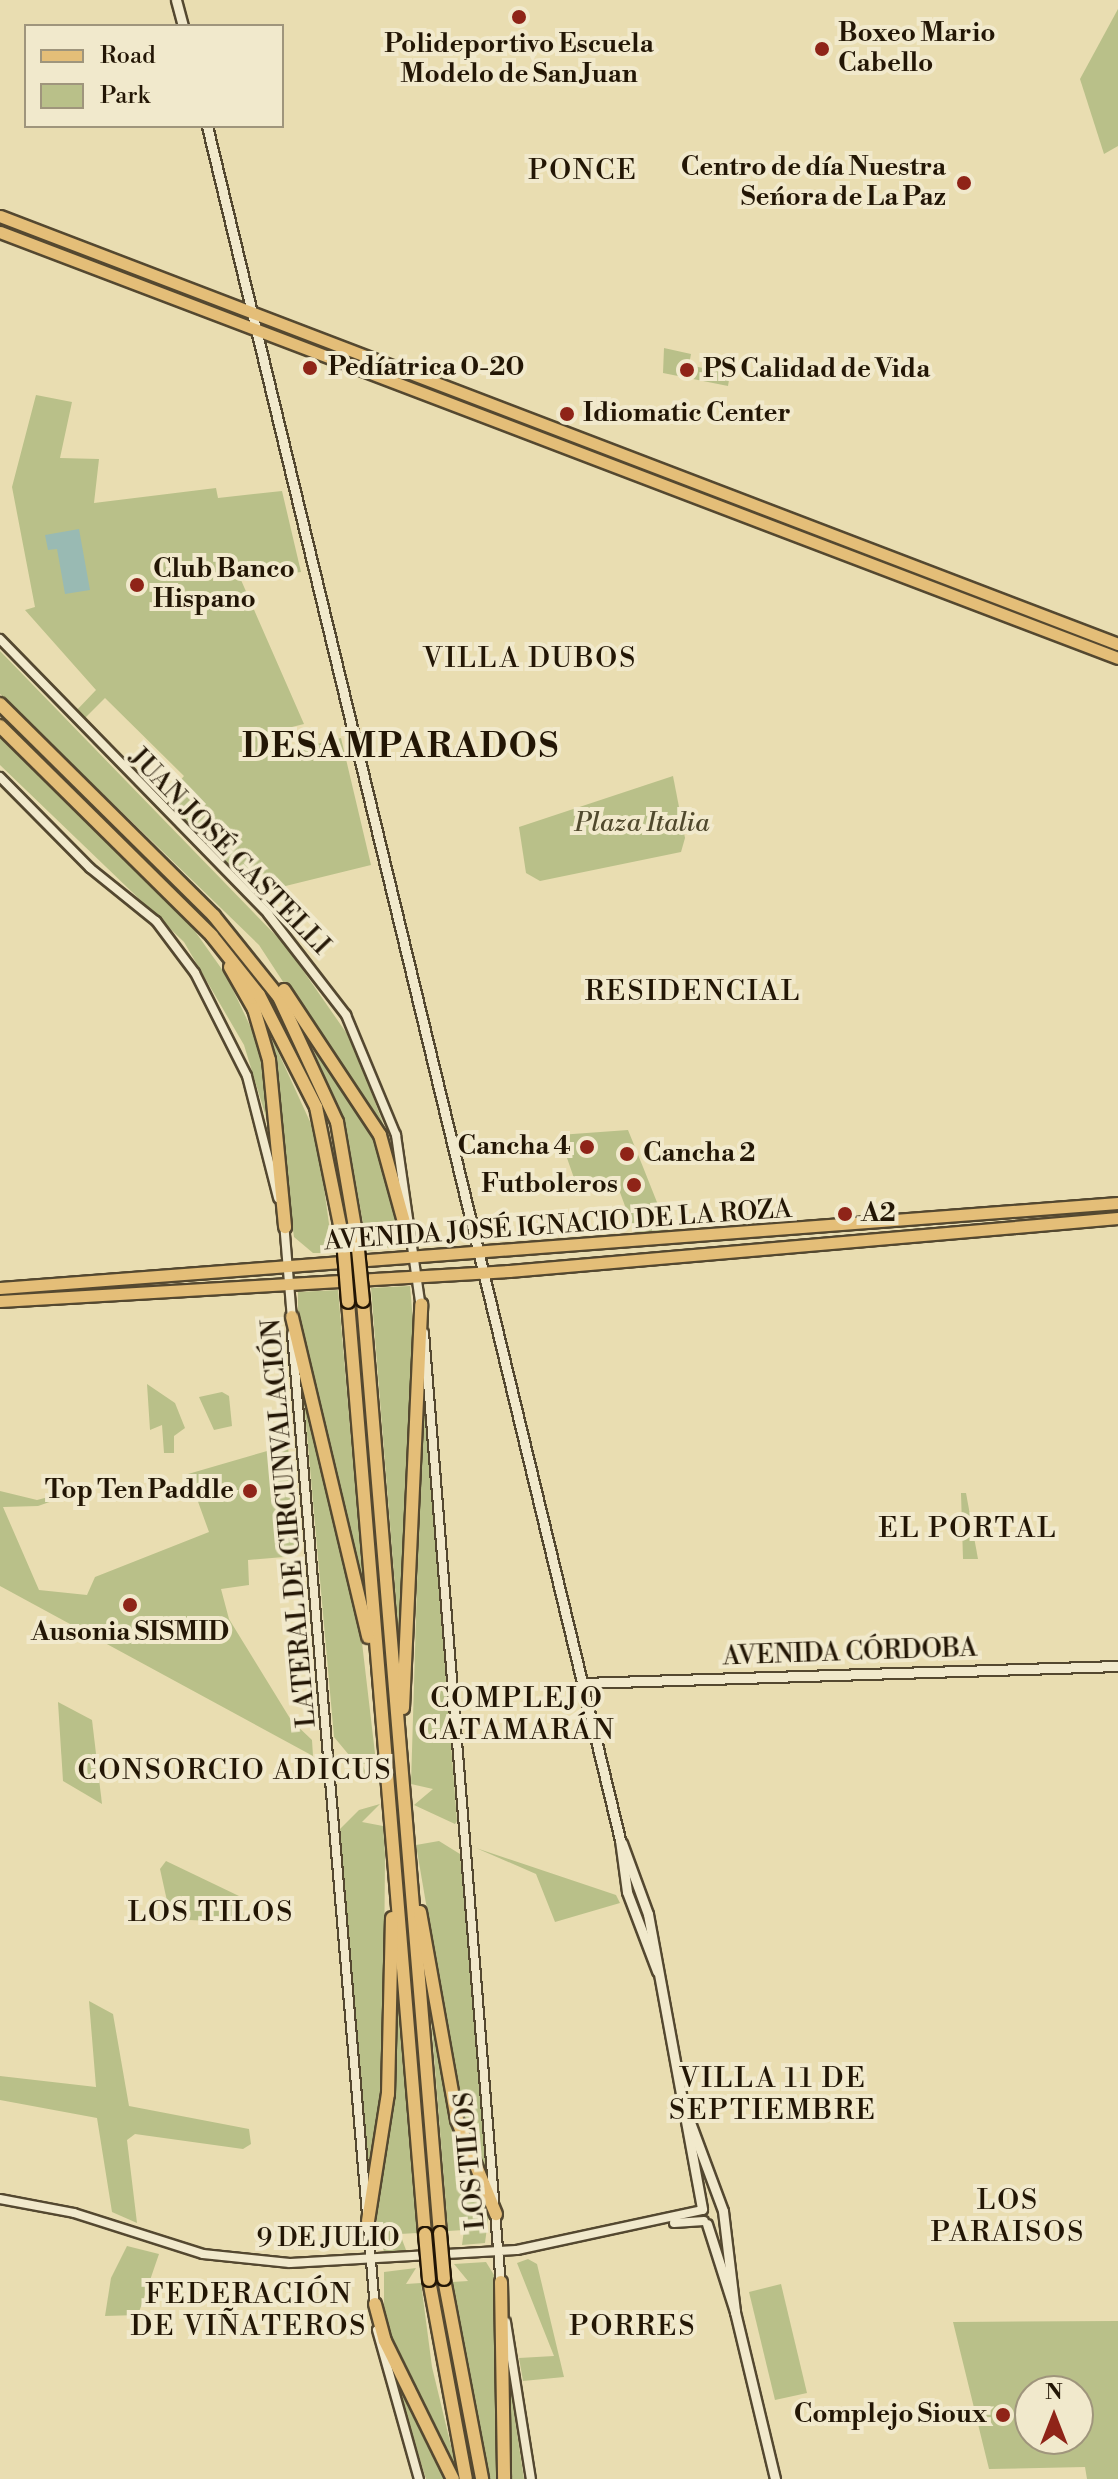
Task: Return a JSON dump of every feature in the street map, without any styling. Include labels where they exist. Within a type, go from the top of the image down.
[{"type":"highway","points":[[0,704],[258,955],[372,1122],[392,1163],[404,1222]]},
{"type":"highway","points":[[0,726],[204,927],[259,995],[300,1067],[330,1154],[343,1240],[429,2280],[466,2479]]},
{"type":"highway","points":[[187,888],[252,960],[307,1047],[342,1141],[363,1301],[444,2279],[482,2479]]},
{"type":"highway","points":[[204,927],[244,989],[264,1040],[285,1227]]},
{"type":"highway","points":[[401,1755],[421,1304]]},
{"type":"highway","points":[[292,1317],[361,1595],[385,1752]]},
{"type":"highway","points":[[410,1868],[454,2109],[496,2214]]},
{"type":"highway","points":[[368,2221],[388,2094],[395,1871]]},
{"type":"highway","points":[[501,2282],[504,2479]]},
{"type":"highway","points":[[375,2304],[385,2341],[453,2479]]},
{"type":"main road","points":[[176,0],[182,24]]},
{"type":"main road","points":[[207,128],[583,1683],[620,1840],[627,1890],[635,1919],[657,1971]]},
{"type":"main road","points":[[0,216],[1118,644]]},
{"type":"main road","points":[[0,232],[1118,658]]},
{"type":"main road","name":"AVENIDA JOSÉ IGNACIO DE LA ROZA","points":[[0,1288],[480,1255],[1118,1203]]},
{"type":"main road","name":"AVENIDA JOSÉ IGNACIO DE LA ROZA","points":[[0,1301],[417,1277],[1118,1218]]},
{"type":"main road","name":"AVENIDA CÓRDOBA","points":[[583,1683],[1118,1666]]},
{"type":"main road","points":[[620,1840],[640,1888],[647,1915],[687,2114],[702,2210],[735,2312],[775,2479]]},
{"type":"main road","points":[[627,1890],[640,1888]]},
{"type":"main road","points":[[635,1919],[647,1915]]},
{"type":"main road","points":[[687,2114],[723,2218],[735,2312]]},
{"type":"main road","points":[[702,2210],[718,2204]]},
{"type":"main road","points":[[705,2223],[723,2218]]},
{"type":"street","name":"JUAN JOSÉ CASTELLI","points":[[0,639],[268,914],[333,994],[392,1117],[411,1259]]},
{"type":"street","name":"LATERAL DE CIRCUNVALACIÓN","points":[[0,777],[90,868],[156,921],[198,979],[252,1088],[285,1227],[375,2304],[384,2363],[419,2479]]},
{"type":"street","points":[[411,1259],[421,1304]]},
{"type":"street","name":"LOS TILOS","points":[[421,1304],[501,2282],[531,2479]]},
{"type":"street","name":"9 DE JULIO","points":[[0,2199],[74,2213],[203,2254],[370,2261],[499,2252],[662,2223],[702,2210]]},
{"type":"street","name":"9 DE JULIO","points":[[662,2223],[705,2223]]},
{"type":"green space","points":[[1118,9],[1118,146],[1104,154],[1080,79]]},
{"type":"green space","name":"PS Calidad de Vida","points":[[664,348],[691,354],[689,365],[730,374],[728,386],[663,373]]},
{"type":"green space","name":"Club Banco Hispano","points":[[36,395],[72,402],[60,458],[99,459],[94,503],[216,488],[218,498],[282,491],[301,572],[241,580],[304,724],[272,732],[280,753],[341,738],[371,865],[257,893],[164,799],[184,776],[105,698],[83,720],[75,712],[96,690],[25,610],[35,607],[12,487]]},
{"type":"green space","points":[[0,651],[286,946],[352,1041],[393,1150],[259,945],[0,694]]},
{"type":"green space","points":[[0,737],[187,920],[226,975],[260,1047],[270,1130],[244,1045],[184,942],[0,765]]},
{"type":"green space","name":"Plaza Italia","points":[[673,776],[685,838],[681,852],[540,881],[526,873],[519,827]]},
{"type":"green space","points":[[263,1019],[317,1137],[333,1253],[313,1253],[294,1237]]},
{"type":"green space","points":[[303,1027],[377,1138],[398,1218],[396,1246],[368,1251],[345,1123]]},
{"type":"green space","name":"Futboleros","points":[[628,1130],[668,1230],[635,1233],[615,1179],[575,1181],[559,1135]]},
{"type":"green space","points":[[410,1286],[415,1344],[400,1649],[371,1288]]},
{"type":"green space","points":[[338,1290],[363,1586],[298,1313],[298,1292]]},
{"type":"green space","points":[[302,1378],[361,1634],[376,1762],[362,1764],[369,1779],[334,1737]]},
{"type":"green space","points":[[147,1384],[175,1403],[185,1428],[174,1436],[174,1453],[164,1453],[162,1425],[150,1430]]},
{"type":"green space","points":[[423,1385],[455,1824],[414,1805],[433,1789],[411,1784]]},
{"type":"green space","points":[[222,1392],[229,1396],[232,1426],[214,1430],[199,1397]]},
{"type":"green space","name":"Ausonia SISMID","points":[[288,1445],[296,1556],[248,1560],[249,1585],[221,1589],[229,1619],[291,1720],[312,1740],[313,1756],[0,1586],[0,1491],[37,1500],[110,1481],[38,1506],[3,1507],[39,1590],[87,1595],[95,1577],[209,1532],[188,1474]]},
{"type":"green space","points":[[961,1493],[966,1493],[978,1559],[963,1559]]},
{"type":"green space","points":[[58,1702],[92,1720],[102,1804],[63,1781]]},
{"type":"green space","points":[[380,1804],[362,1822],[383,1826],[385,1855],[383,2089],[369,2177],[340,1829],[359,1810]]},
{"type":"green space","points":[[439,1841],[460,1854],[489,2178],[463,2120],[416,1845]]},
{"type":"green space","points":[[476,1848],[616,1895],[620,1903],[555,1922],[536,1874]]},
{"type":"green space","points":[[166,1861],[239,1896],[246,1923],[171,1919],[160,1869]]},
{"type":"green space","points":[[395,1964],[417,2233],[400,2234],[406,2250],[384,2252],[373,2203]]},
{"type":"green space","points":[[427,1968],[448,2092],[489,2212],[485,2243],[462,2245],[464,2230],[448,2231]]},
{"type":"green space","points":[[89,2001],[113,2014],[129,2106],[249,2129],[251,2144],[243,2149],[135,2134],[127,2140],[137,2223],[112,2212],[97,2118],[0,2100],[0,2076],[96,2087]]},
{"type":"green space","points":[[127,2246],[159,2254],[138,2315],[105,2316],[111,2278]]},
{"type":"green space","points":[[528,2259],[537,2264],[564,2377],[523,2381],[519,2358],[554,2356],[517,2263]]},
{"type":"green space","points":[[486,2262],[494,2275],[502,2479],[490,2479],[452,2282],[468,2281],[454,2264]]},
{"type":"green space","points":[[416,2268],[406,2284],[421,2283],[432,2367],[459,2479],[384,2329],[384,2272]]},
{"type":"green space","points":[[781,2284],[807,2393],[775,2400],[749,2292]]},
{"type":"green space","name":"Complejo Sioux","points":[[1118,2321],[1118,2479],[1087,2479],[1085,2467],[989,2469],[953,2322]]},
{"type":"green space","points":[[505,2348],[514,2413],[524,2479],[510,2479]]},
{"type":"green space","points":[[388,2356],[397,2379],[446,2479],[426,2479]]},
{"type":"water","points":[[79,529],[90,590],[65,594],[57,549],[48,550],[45,535]]},
{"type":"place","name":"Polideportivo Escuela Modelo de San Juan","points":[[519,17]]},
{"type":"place","name":"Boxeo Mario Cabello","points":[[822,49]]},
{"type":"place","name":"Centro de día Nuestra Seńora de La Paz","points":[[964,183]]},
{"type":"place","name":"Pedíatrica 0-20","points":[[310,368]]},
{"type":"place","name":"PS Calidad de Vida","points":[[687,370]]},
{"type":"place","name":"Idiomatic Center","points":[[567,414]]},
{"type":"place","name":"Club Banco Hispano","points":[[137,585]]},
{"type":"place","name":"Cancha 4","points":[[587,1147]]},
{"type":"place","name":"Cancha 2","points":[[627,1154]]},
{"type":"place","name":"Futboleros","points":[[634,1185]]},
{"type":"place","name":"A2","points":[[845,1214]]},
{"type":"place","name":"Top Ten Paddle","points":[[250,1491]]},
{"type":"place","name":"Ausonia SISMID","points":[[130,1605]]},
{"type":"place","name":"Complejo Sioux","points":[[1003,2415]]},
{"type":"district","name":"PONCE","points":[[583,171]]},
{"type":"district","name":"VILLA DUBOS","points":[[530,659]]},
{"type":"district","name":"DESAMPARADOS","points":[[401,748]]},
{"type":"district","name":"RESIDENCIAL","points":[[693,992]]},
{"type":"district","name":"EL PORTAL","points":[[968,1529]]},
{"type":"district","name":"COMPLEJO CATAMARÁN","points":[[517,1715]]},
{"type":"district","name":"CONSORCIO ADICUS","points":[[235,1771]]},
{"type":"district","name":"LOS TILOS","points":[[211,1913]]},
{"type":"district","name":"VILLA 11 DE SEPTIEMBRE","points":[[773,2095]]},
{"type":"district","name":"LOS PARAISOS","points":[[1008,2217]]},
{"type":"district","name":"FEDERACIÓN DE VIÑATEROS","points":[[249,2311]]},
{"type":"district","name":"PORRES","points":[[633,2327]]}]
